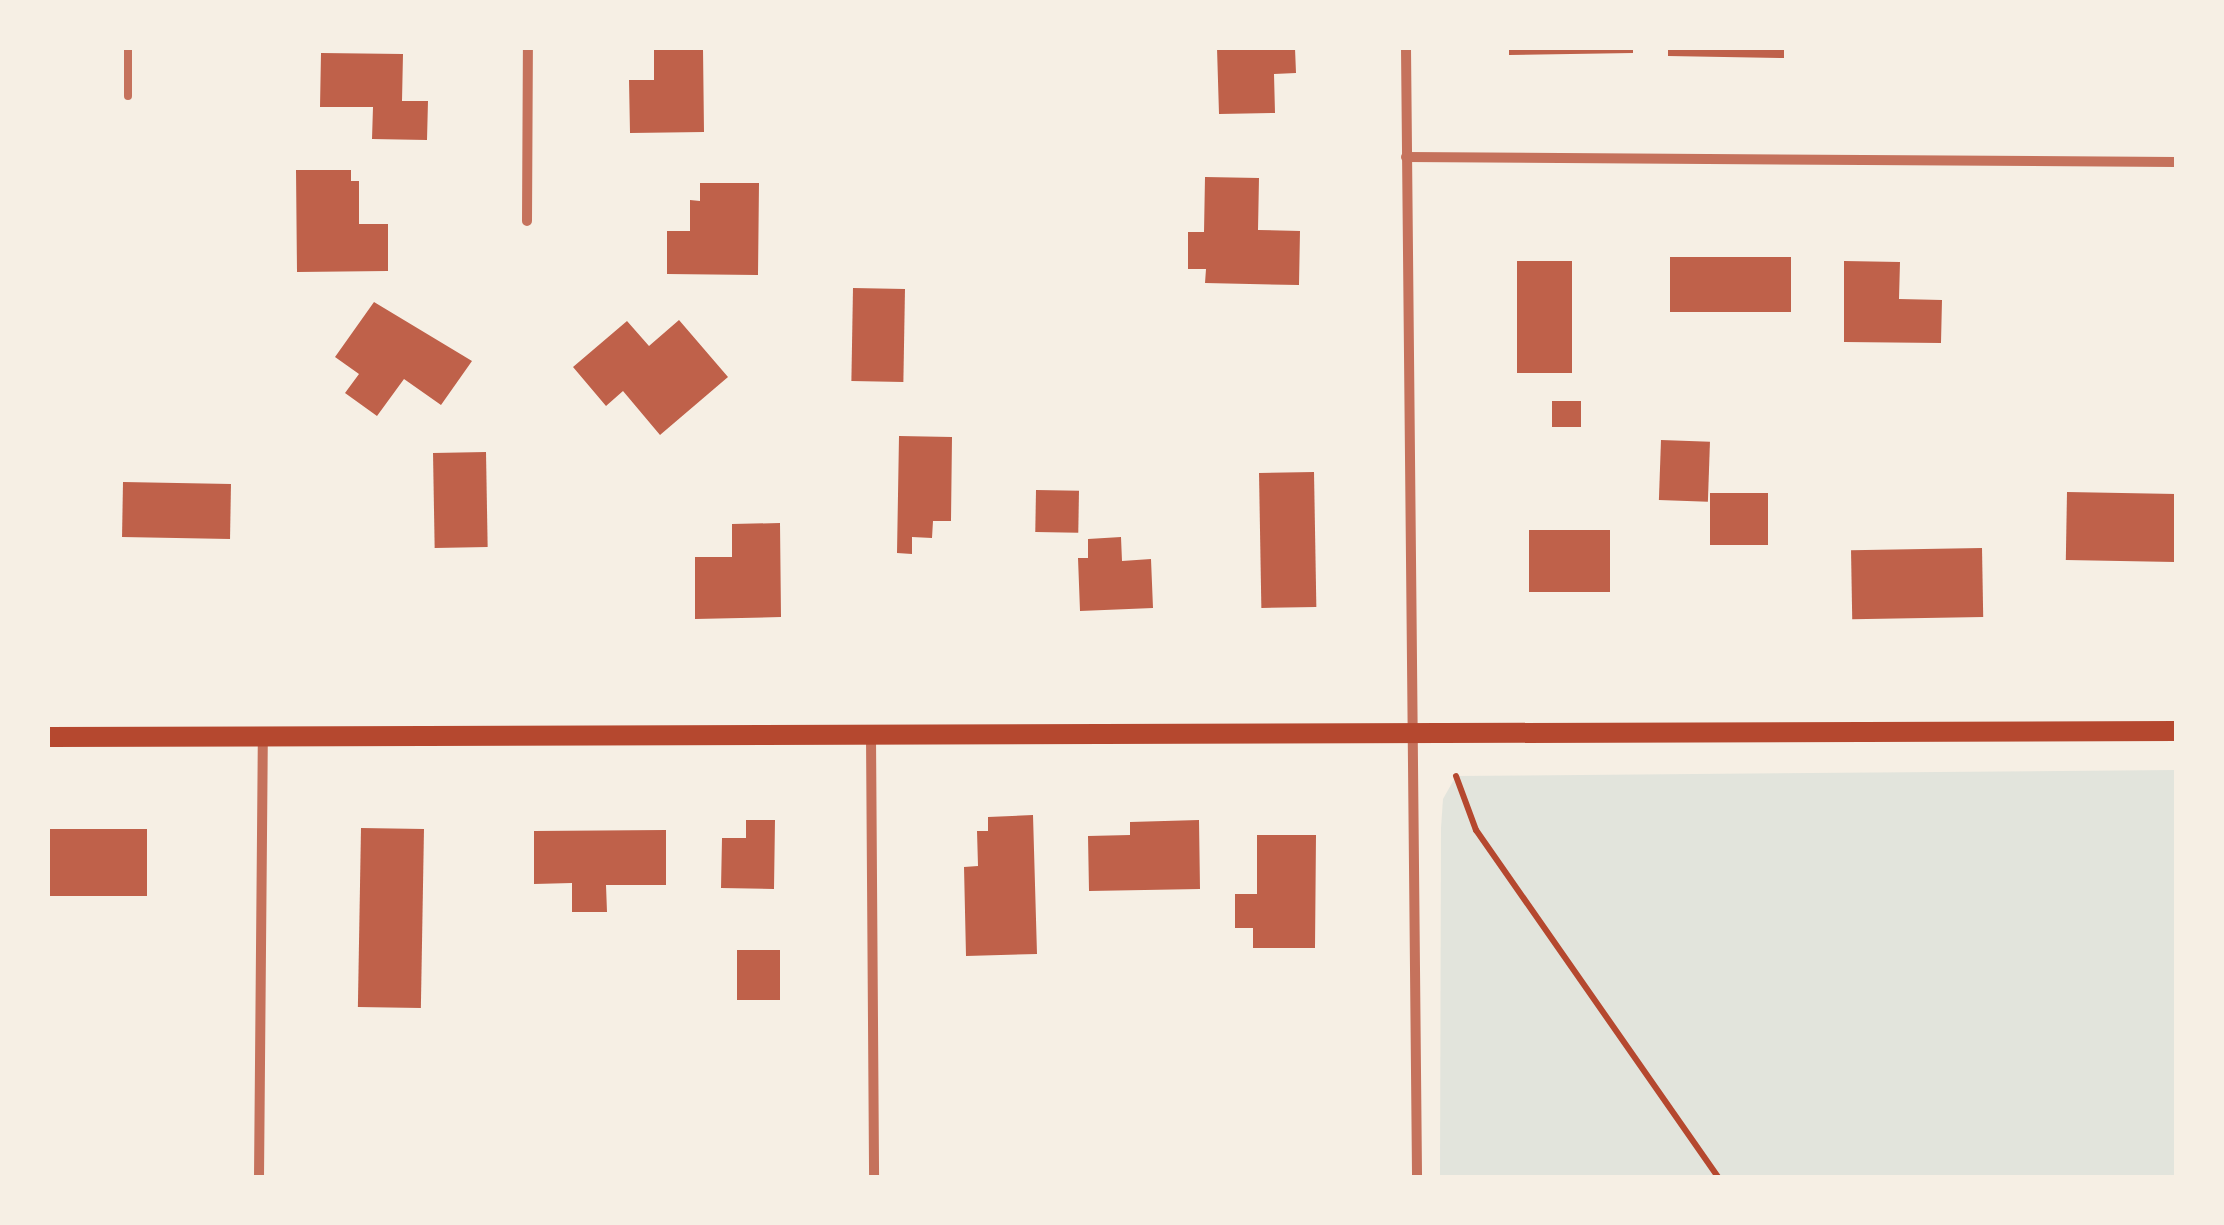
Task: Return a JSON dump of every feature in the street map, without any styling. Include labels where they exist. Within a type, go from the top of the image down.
[{"type":"main road","points":[[48,738],[2176,731]]},
{"type":"street","points":[[527,221],[528,48]]},
{"type":"street","points":[[1406,48],[1417,1178]]},
{"type":"street","points":[[1406,157],[2176,162]]},
{"type":"street","points":[[871,736],[874,1178]]},
{"type":"street","points":[[258,1178],[263,737]]},
{"type":"lane","points":[[128,48],[128,96]]},
{"type":"path","points":[[1456,776],[1476,830],[1718,1178]]},
{"type":"shaded area","points":[[2176,770],[2176,1177],[1440,1178],[1441,828],[1443,799],[1456,776]]},
{"type":"building","points":[[654,48],[703,48],[704,132],[630,133],[629,80],[654,80]]},
{"type":"building","points":[[1217,48],[1295,48],[1296,73],[1274,74],[1275,113],[1219,114]]},
{"type":"building","points":[[1509,48],[1633,48],[1633,53],[1509,55]]},
{"type":"building","points":[[1668,48],[1784,48],[1784,58],[1668,56]]},
{"type":"building","points":[[321,53],[403,54],[402,101],[428,101],[427,140],[372,139],[373,107],[320,107]]},
{"type":"building","points":[[296,170],[351,170],[351,181],[359,181],[359,224],[388,224],[388,271],[297,272]]},
{"type":"building","points":[[1205,177],[1259,178],[1258,230],[1300,231],[1299,285],[1205,283],[1206,269],[1188,269],[1188,232],[1204,232]]},
{"type":"building","points":[[700,183],[759,183],[758,275],[667,274],[667,231],[690,231],[690,200],[700,201]]},
{"type":"building","points":[[1670,257],[1791,257],[1791,312],[1670,312]]},
{"type":"building","points":[[1517,261],[1572,261],[1572,373],[1517,373]]},
{"type":"building","points":[[1844,261],[1900,262],[1899,299],[1942,300],[1941,343],[1844,342]]},
{"type":"building","points":[[853,288],[905,289],[903,382],[851,381]]},
{"type":"building","points":[[374,302],[472,361],[441,405],[404,379],[377,416],[345,393],[359,374],[335,357]]},
{"type":"building","points":[[679,320],[728,377],[660,435],[623,391],[606,406],[573,367],[627,321],[649,346]]},
{"type":"building","points":[[1552,401],[1581,401],[1581,427],[1552,427]]},
{"type":"building","points":[[899,436],[952,437],[951,521],[933,521],[932,538],[912,537],[912,554],[897,553]]},
{"type":"building","points":[[1661,440],[1710,442],[1708,502],[1659,500]]},
{"type":"building","points":[[486,452],[488,547],[435,548],[433,453]]},
{"type":"building","points":[[1314,472],[1316,607],[1261,608],[1259,473]]},
{"type":"building","points":[[123,482],[231,484],[230,539],[122,537]]},
{"type":"building","points":[[1036,490],[1079,491],[1078,533],[1035,532]]},
{"type":"building","points":[[2067,492],[2176,494],[2175,562],[2066,560]]},
{"type":"building","points":[[1710,493],[1768,493],[1768,545],[1710,545]]},
{"type":"building","points":[[780,523],[781,617],[695,619],[695,557],[732,557],[732,524]]},
{"type":"building","points":[[1529,530],[1610,530],[1610,592],[1529,592]]},
{"type":"building","points":[[1121,537],[1122,561],[1151,559],[1153,608],[1080,611],[1078,558],[1088,558],[1088,539]]},
{"type":"building","points":[[1982,548],[1983,617],[1852,619],[1851,550]]},
{"type":"building","points":[[1033,815],[1037,954],[966,956],[964,867],[978,866],[977,831],[988,831],[988,817]]},
{"type":"building","points":[[746,820],[775,820],[774,889],[721,888],[722,838],[746,838]]},
{"type":"building","points":[[1199,820],[1200,889],[1089,891],[1088,836],[1130,835],[1130,822]]},
{"type":"building","points":[[361,828],[424,829],[421,1008],[358,1007]]},
{"type":"building","points":[[48,829],[147,829],[147,896],[48,896]]},
{"type":"building","points":[[666,830],[666,885],[606,885],[607,912],[572,912],[572,883],[534,884],[534,831]]},
{"type":"building","points":[[1257,835],[1316,835],[1315,948],[1253,948],[1253,928],[1235,928],[1235,894],[1257,894]]},
{"type":"building","points":[[737,950],[780,950],[780,1000],[737,1000]]}]
